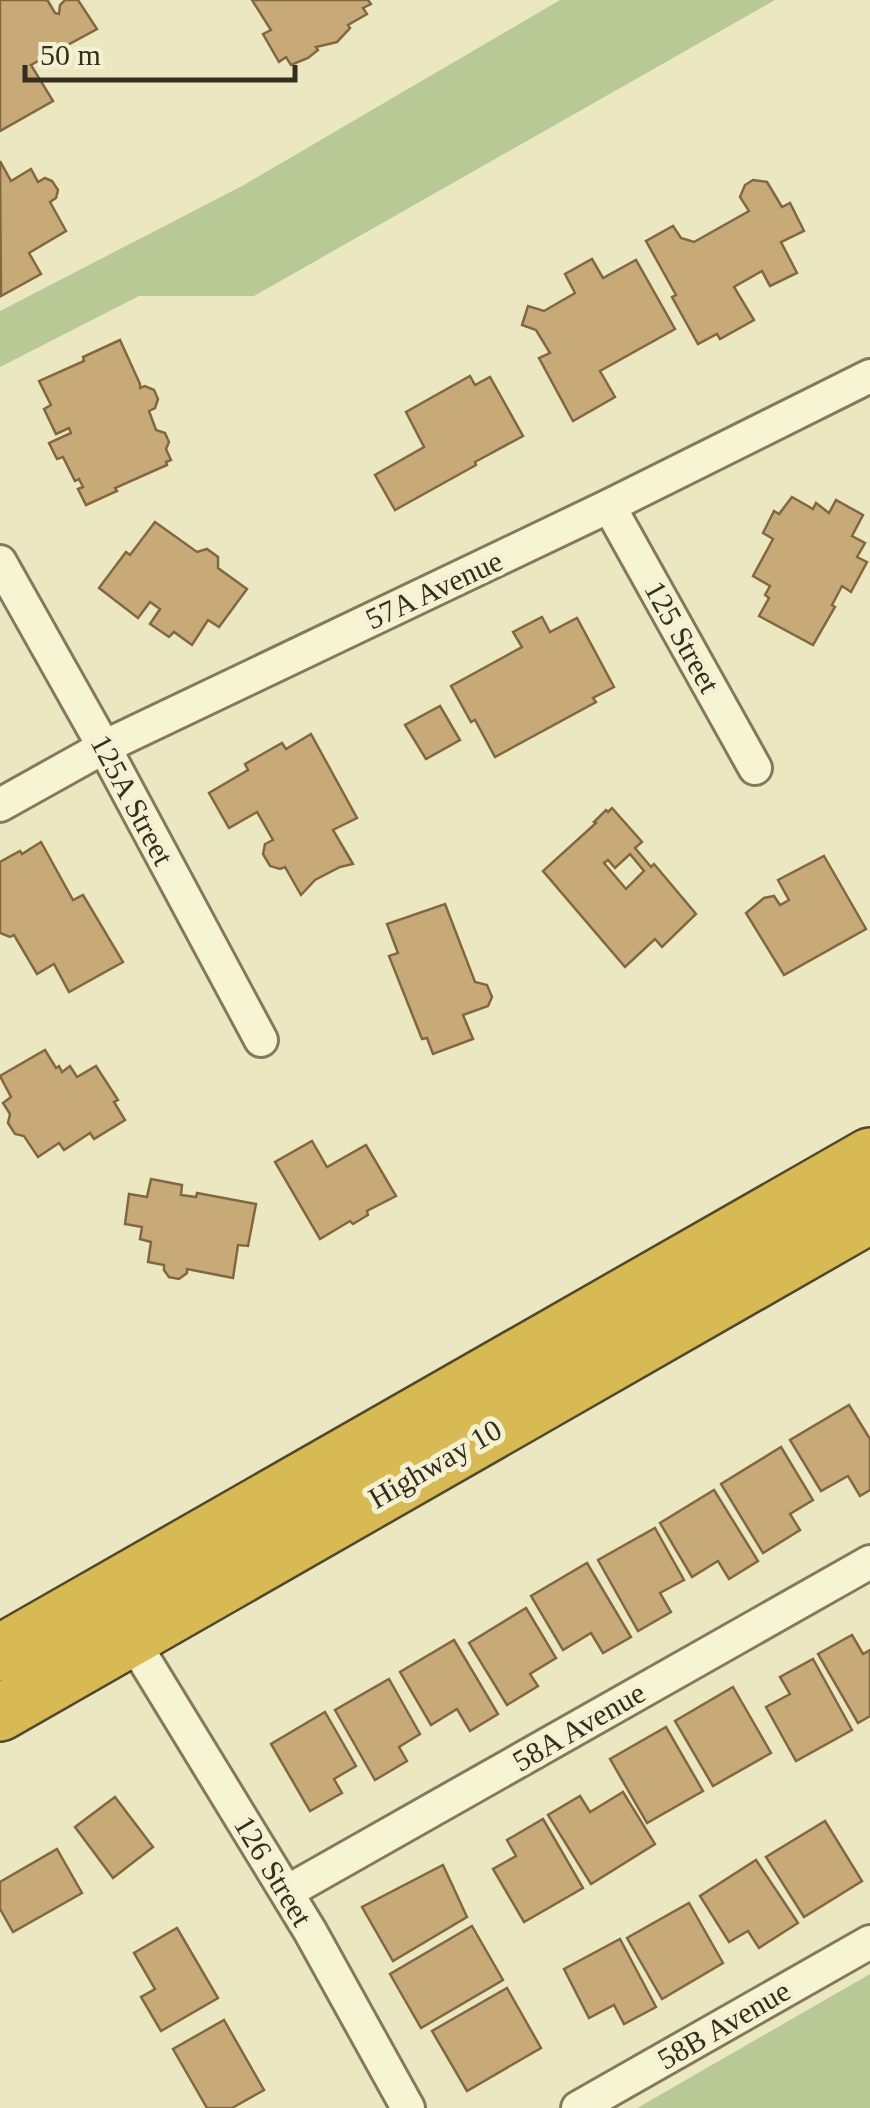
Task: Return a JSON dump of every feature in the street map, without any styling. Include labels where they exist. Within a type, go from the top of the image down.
[{"type":"highway","name":"Highway 10","points":[[0,1653],[870,1156]]},
{"type":"highway","name":"Highway 10","points":[[0,1713],[870,1215]]},
{"type":"street","name":"57A Avenue","points":[[0,805],[104,747],[609,506],[870,376]]},
{"type":"street","name":"125 Street","points":[[609,506],[755,768]]},
{"type":"street","name":"125A Street","points":[[0,562],[261,1040]]},
{"type":"street","name":"58A Avenue","points":[[287,1892],[870,1562]]},
{"type":"street","name":"126 Street","points":[[131,1638],[287,1892],[408,2108]]},
{"type":"street","name":"58B Avenue","points":[[578,2108],[870,1942]]},
{"type":"green space","points":[[560,0],[775,0],[254,296],[139,296],[0,367],[0,311],[242,186]]},
{"type":"green space","points":[[870,1974],[870,2108],[638,2108],[639,2107]]},
{"type":"building","points":[[0,0],[45,0],[59,14],[65,0],[78,0],[97,29],[31,65],[53,101],[0,131]]},
{"type":"building","points":[[252,0],[368,0],[371,4],[363,8],[367,14],[348,25],[350,28],[337,42],[316,47],[318,50],[308,58],[291,65],[286,57],[279,62],[263,34],[271,30]]},
{"type":"building","points":[[0,161],[11,181],[31,169],[38,182],[45,178],[52,181],[58,190],[50,202],[66,231],[29,253],[41,274],[1,296]]},
{"type":"building","points":[[753,180],[767,182],[782,207],[790,203],[804,231],[781,242],[797,273],[770,286],[762,271],[734,287],[754,320],[720,339],[717,334],[698,344],[646,241],[673,226],[681,238],[694,242],[749,211],[740,197],[745,185]]},
{"type":"building","points":[[592,259],[603,278],[636,260],[675,329],[600,371],[615,397],[573,421],[539,358],[550,353],[536,330],[522,325],[528,306],[544,311],[575,293],[565,274]]},
{"type":"building","points":[[120,340],[140,388],[154,390],[158,399],[149,411],[156,430],[165,433],[171,460],[86,505],[78,489],[83,487],[79,479],[75,481],[63,457],[57,459],[49,443],[71,433],[69,428],[56,434],[44,409],[51,405],[39,381]]},
{"type":"building","points":[[470,376],[475,385],[490,377],[523,436],[395,510],[375,475],[424,447],[406,412]]},
{"type":"building","points":[[792,497],[813,509],[816,503],[829,513],[836,500],[863,515],[852,536],[865,543],[857,557],[867,562],[851,592],[842,586],[813,645],[759,616],[769,598],[765,595],[770,586],[753,576],[773,539],[763,533],[774,511],[779,514]]},
{"type":"building","points":[[155,522],[197,552],[207,549],[218,557],[218,568],[247,589],[219,627],[208,620],[192,645],[174,632],[169,637],[150,624],[160,609],[150,602],[138,618],[99,588]]},
{"type":"building","points":[[542,617],[550,632],[577,618],[614,687],[593,698],[596,702],[495,757],[451,686],[522,647],[513,632]]},
{"type":"building","points":[[440,706],[460,740],[426,759],[405,725]]},
{"type":"building","points":[[311,734],[357,818],[333,830],[353,864],[315,880],[301,895],[285,867],[270,866],[263,854],[265,844],[273,840],[257,812],[229,828],[209,793],[248,770],[245,764],[282,743],[286,749]]},
{"type":"building","points":[[612,808],[642,842],[635,848],[651,867],[654,864],[696,914],[662,947],[655,939],[625,967],[543,871]],"holes":[[[630,854],[644,871],[626,889],[604,863],[608,860],[615,868]]]},
{"type":"building","points":[[41,842],[73,900],[83,895],[123,962],[69,992],[54,964],[37,974],[14,935],[0,933],[0,862]]},
{"type":"building","points":[[824,856],[866,929],[784,975],[746,913],[764,898],[774,896],[780,905],[789,900],[778,880]]},
{"type":"building","points":[[445,904],[475,982],[487,985],[492,997],[488,1006],[463,1015],[473,1039],[433,1054],[427,1038],[422,1039],[389,956],[398,953],[387,924]]},
{"type":"building","points":[[45,1050],[56,1068],[59,1066],[62,1072],[70,1066],[77,1077],[96,1066],[118,1100],[114,1102],[125,1120],[94,1139],[90,1133],[64,1150],[59,1143],[38,1157],[24,1136],[15,1134],[8,1123],[10,1114],[3,1103],[11,1097],[0,1076]]},
{"type":"building","points":[[312,1141],[327,1167],[366,1145],[396,1196],[367,1211],[368,1215],[353,1224],[350,1221],[320,1239],[275,1162]]},
{"type":"building","points":[[151,1179],[182,1185],[181,1195],[196,1197],[197,1193],[256,1204],[248,1246],[238,1245],[233,1278],[187,1269],[179,1279],[169,1277],[164,1265],[148,1262],[151,1242],[140,1239],[142,1227],[125,1224],[129,1194],[147,1197]]},
{"type":"building","points":[[849,1405],[870,1439],[870,1490],[860,1496],[848,1476],[821,1491],[790,1440]]},
{"type":"building","points":[[781,1447],[813,1500],[790,1514],[800,1530],[763,1553],[721,1484]]},
{"type":"building","points":[[714,1490],[758,1561],[729,1579],[718,1561],[692,1577],[660,1523]]},
{"type":"building","points":[[655,1528],[684,1580],[660,1593],[671,1612],[638,1631],[598,1560]]},
{"type":"building","points":[[587,1563],[631,1637],[603,1653],[591,1633],[563,1650],[531,1596]]},
{"type":"building","points":[[526,1608],[556,1658],[530,1674],[538,1686],[507,1705],[469,1643]]},
{"type":"building","points":[[852,1635],[863,1654],[870,1650],[870,1716],[858,1723],[818,1654]]},
{"type":"building","points":[[454,1640],[498,1714],[470,1731],[457,1709],[431,1725],[400,1672]]},
{"type":"building","points":[[813,1659],[852,1730],[796,1761],[766,1707],[790,1694],[780,1677]]},
{"type":"building","points":[[389,1679],[420,1734],[399,1747],[407,1761],[375,1780],[335,1710]]},
{"type":"building","points":[[733,1687],[771,1753],[713,1786],[675,1721]]},
{"type":"building","points":[[325,1712],[356,1766],[334,1779],[342,1793],[310,1811],[271,1744]]},
{"type":"building","points":[[666,1727],[703,1791],[647,1823],[610,1759]]},
{"type":"building","points":[[623,1792],[655,1844],[591,1884],[548,1815],[580,1796],[590,1812]]},
{"type":"building","points":[[115,1797],[153,1847],[113,1878],[75,1827]]},
{"type":"building","points":[[543,1819],[583,1888],[524,1922],[493,1869],[516,1856],[507,1840]]},
{"type":"building","points":[[825,1821],[862,1881],[804,1917],[766,1857]]},
{"type":"building","points":[[57,1849],[82,1893],[13,1932],[0,1909],[0,1882]]},
{"type":"building","points":[[756,1860],[798,1923],[759,1948],[748,1931],[729,1942],[700,1896]]},
{"type":"building","points":[[443,1865],[467,1917],[393,1961],[362,1907]]},
{"type":"building","points":[[689,1903],[723,1963],[662,1999],[627,1938]]},
{"type":"building","points":[[472,1926],[503,1980],[421,2028],[390,1974]]},
{"type":"building","points":[[177,1928],[218,1998],[161,2031],[141,1997],[155,1989],[134,1953]]},
{"type":"building","points":[[620,1939],[656,2007],[624,2024],[614,2005],[589,2018],[564,1969]]},
{"type":"building","points":[[507,1988],[541,2048],[467,2091],[432,2031]]},
{"type":"building","points":[[224,2020],[264,2090],[232,2108],[207,2108],[173,2049]]}]
